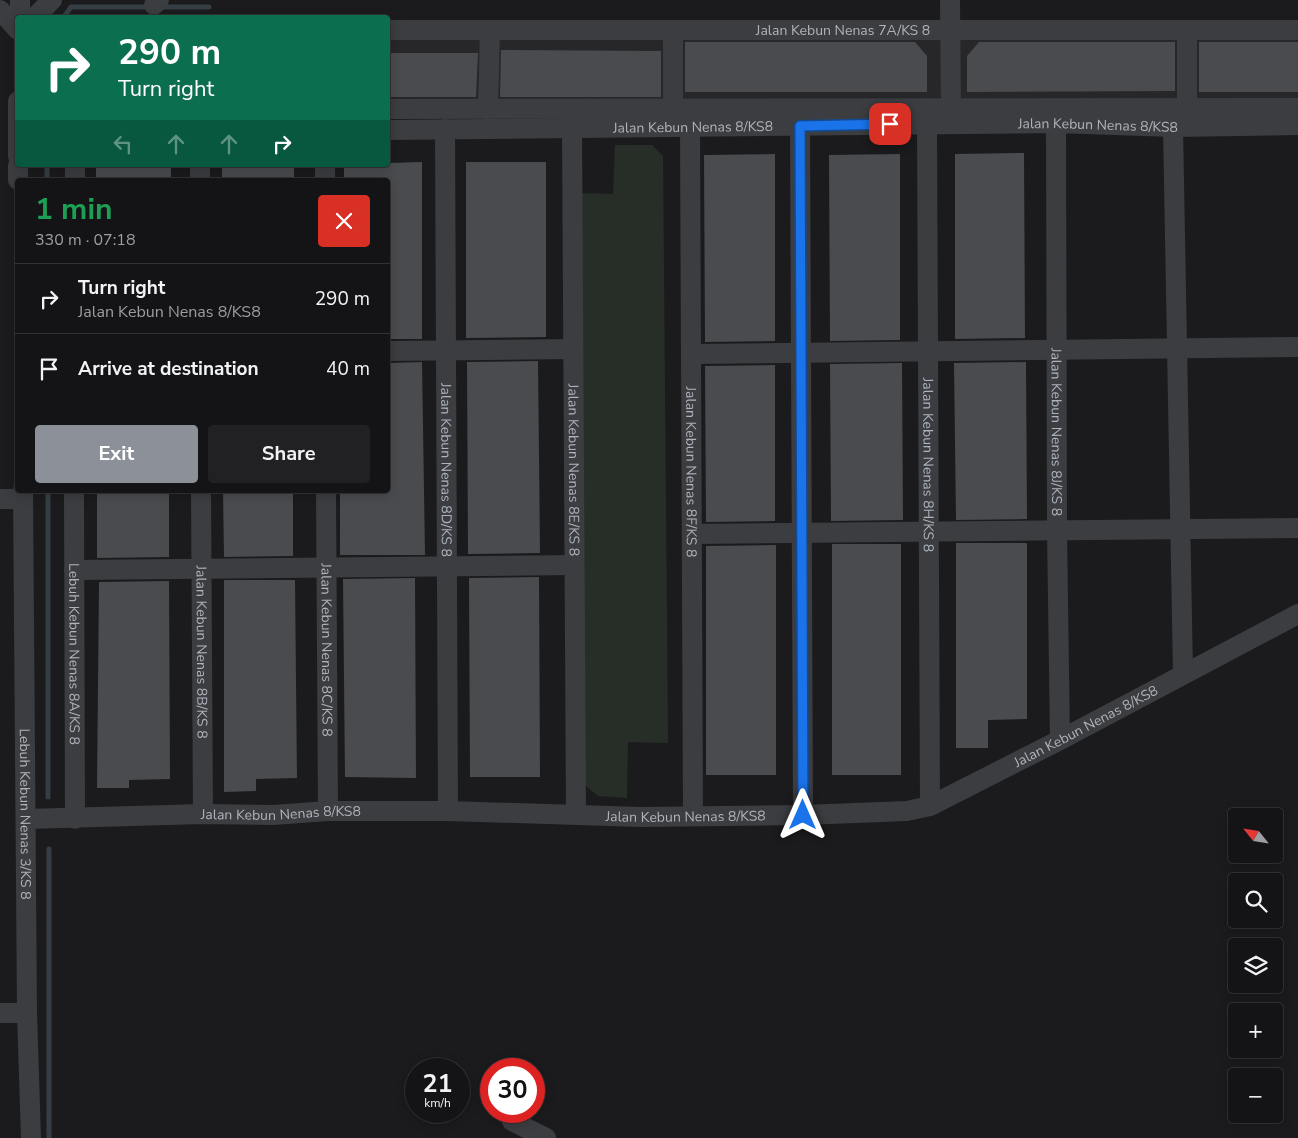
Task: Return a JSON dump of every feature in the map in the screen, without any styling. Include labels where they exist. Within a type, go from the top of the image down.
[{"type":"street","points":[[20,0],[20,15]]},
{"type":"street","points":[[37,15],[52,0]]},
{"type":"street","points":[[950,0],[951,108]]},
{"type":"street","points":[[0,10],[15,27]]},
{"type":"street","name":"Jalan Kebun Nenas 7A/KS 8","points":[[390,30],[1298,30]]},
{"type":"street","points":[[488,109],[490,30]]},
{"type":"street","points":[[1187,30],[1187,108]]},
{"type":"street","points":[[673,31],[673,108]]},
{"type":"street","points":[[390,109],[1298,108]]},
{"type":"street","name":"Jalan Kebun Nenas 8/KS8","points":[[390,130],[1056,123],[1173,127],[1298,125]]},
{"type":"street","name":"Jalan Kebun Nenas 8J/KS 8","points":[[1056,123],[1057,530],[1060,740]]},
{"type":"street","name":"Jalan Kebun Nenas 8H/KS 8","points":[[926,124],[930,806]]},
{"type":"street","points":[[800,126],[803,815]]},
{"type":"street","name":"Jalan Kebun Nenas 8F/KS 8","points":[[690,127],[693,816]]},
{"type":"street","points":[[1173,127],[1183,674]]},
{"type":"street","name":"Jalan Kebun Nenas 8E/KS 8","points":[[572,128],[576,814]]},
{"type":"street","name":"Jalan Kebun Nenas 8D/KS 8","points":[[445,129],[448,811]]},
{"type":"street","points":[[0,143],[15,145]]},
{"type":"street","points":[[691,354],[1298,347]]},
{"type":"street","points":[[390,351],[574,349]]},
{"type":"street","name":"Lebuh Kebun Nenas 8A/KS 8","points":[[74,493],[75,818]]},
{"type":"street","name":"Jalan Kebun Nenas 8B/KS 8","points":[[201,493],[203,814]]},
{"type":"street","name":"Jalan Kebun Nenas 8C/KS 8","points":[[326,493],[328,811]]},
{"type":"street","points":[[0,499],[23,494]]},
{"type":"street","name":"Lebuh Kebun Nenas 3/KS 8","points":[[23,494],[27,1013],[31,1138]]},
{"type":"street","points":[[692,534],[1298,528]]},
{"type":"street","points":[[74,570],[574,565]]},
{"type":"street","name":"Jalan Kebun Nenas 8/KS8","points":[[26,819],[273,814],[328,811],[448,811],[641,817],[803,815],[907,811],[930,806],[1060,740],[1298,614]]},
{"type":"street","points":[[0,1013],[27,1013]]},
{"type":"street","points":[[516,1123],[546,1138]]},
{"type":"shaded area","points":[[1298,35],[1298,104],[390,104],[390,37]]},
{"type":"shaded area","points":[[615,145],[652,145],[663,156],[668,743],[628,742],[627,798],[598,796],[585,785],[580,193],[613,194]]},
{"type":"building","points":[[685,42],[915,42],[927,56],[927,92],[685,92]]},
{"type":"building","points":[[979,42],[1175,42],[1175,91],[967,92],[967,56]]},
{"type":"building","points":[[1199,42],[1298,42],[1298,92],[1199,92]]},
{"type":"building","points":[[501,50],[661,51],[661,97],[500,97]]},
{"type":"building","points":[[390,53],[478,53],[476,97],[390,97]]},
{"type":"building","points":[[1024,153],[1025,338],[955,339],[955,154]]},
{"type":"building","points":[[775,154],[775,341],[705,342],[704,155]]},
{"type":"building","points":[[900,154],[900,340],[830,341],[829,155]]},
{"type":"building","points":[[422,162],[422,339],[390,339],[390,178],[344,178],[344,167],[390,167],[390,163]]},
{"type":"building","points":[[466,162],[546,162],[546,337],[466,338]]},
{"type":"building","points":[[96,167],[171,167],[171,178],[96,178]]},
{"type":"building","points":[[222,167],[294,167],[294,178],[222,178]]},
{"type":"building","points":[[538,361],[540,553],[468,554],[467,362]]},
{"type":"building","points":[[422,362],[425,555],[340,555],[340,493],[390,493],[390,363]]},
{"type":"building","points":[[1026,362],[1027,519],[956,520],[954,363]]},
{"type":"building","points":[[902,363],[903,520],[831,521],[830,364]]},
{"type":"building","points":[[775,365],[775,521],[706,522],[705,366]]},
{"type":"building","points":[[97,493],[169,493],[169,557],[97,558]]},
{"type":"building","points":[[223,493],[293,493],[293,556],[224,557]]},
{"type":"building","points":[[956,543],[1027,544],[1027,719],[988,720],[988,748],[956,748]]},
{"type":"building","points":[[832,544],[901,544],[901,775],[832,775]]},
{"type":"building","points":[[776,545],[776,775],[706,775],[706,546]]},
{"type":"building","points":[[539,577],[540,777],[470,777],[469,578]]},
{"type":"building","points":[[415,578],[416,778],[345,777],[343,579]]},
{"type":"building","points":[[224,580],[295,580],[297,778],[256,779],[256,791],[224,792]]},
{"type":"building","points":[[169,581],[170,779],[129,780],[129,788],[97,788],[99,582]]},
{"type":"waterway","points":[[65,15],[71,7],[151,7]]},
{"type":"waterway","points":[[159,7],[209,7]]},
{"type":"waterway","points":[[47,167],[47,178]]},
{"type":"waterway","points":[[48,493],[48,797]]},
{"type":"waterway","points":[[49,849],[49,1138]]},
{"type":"route","points":[[803,815],[800,126],[890,124]]}]
